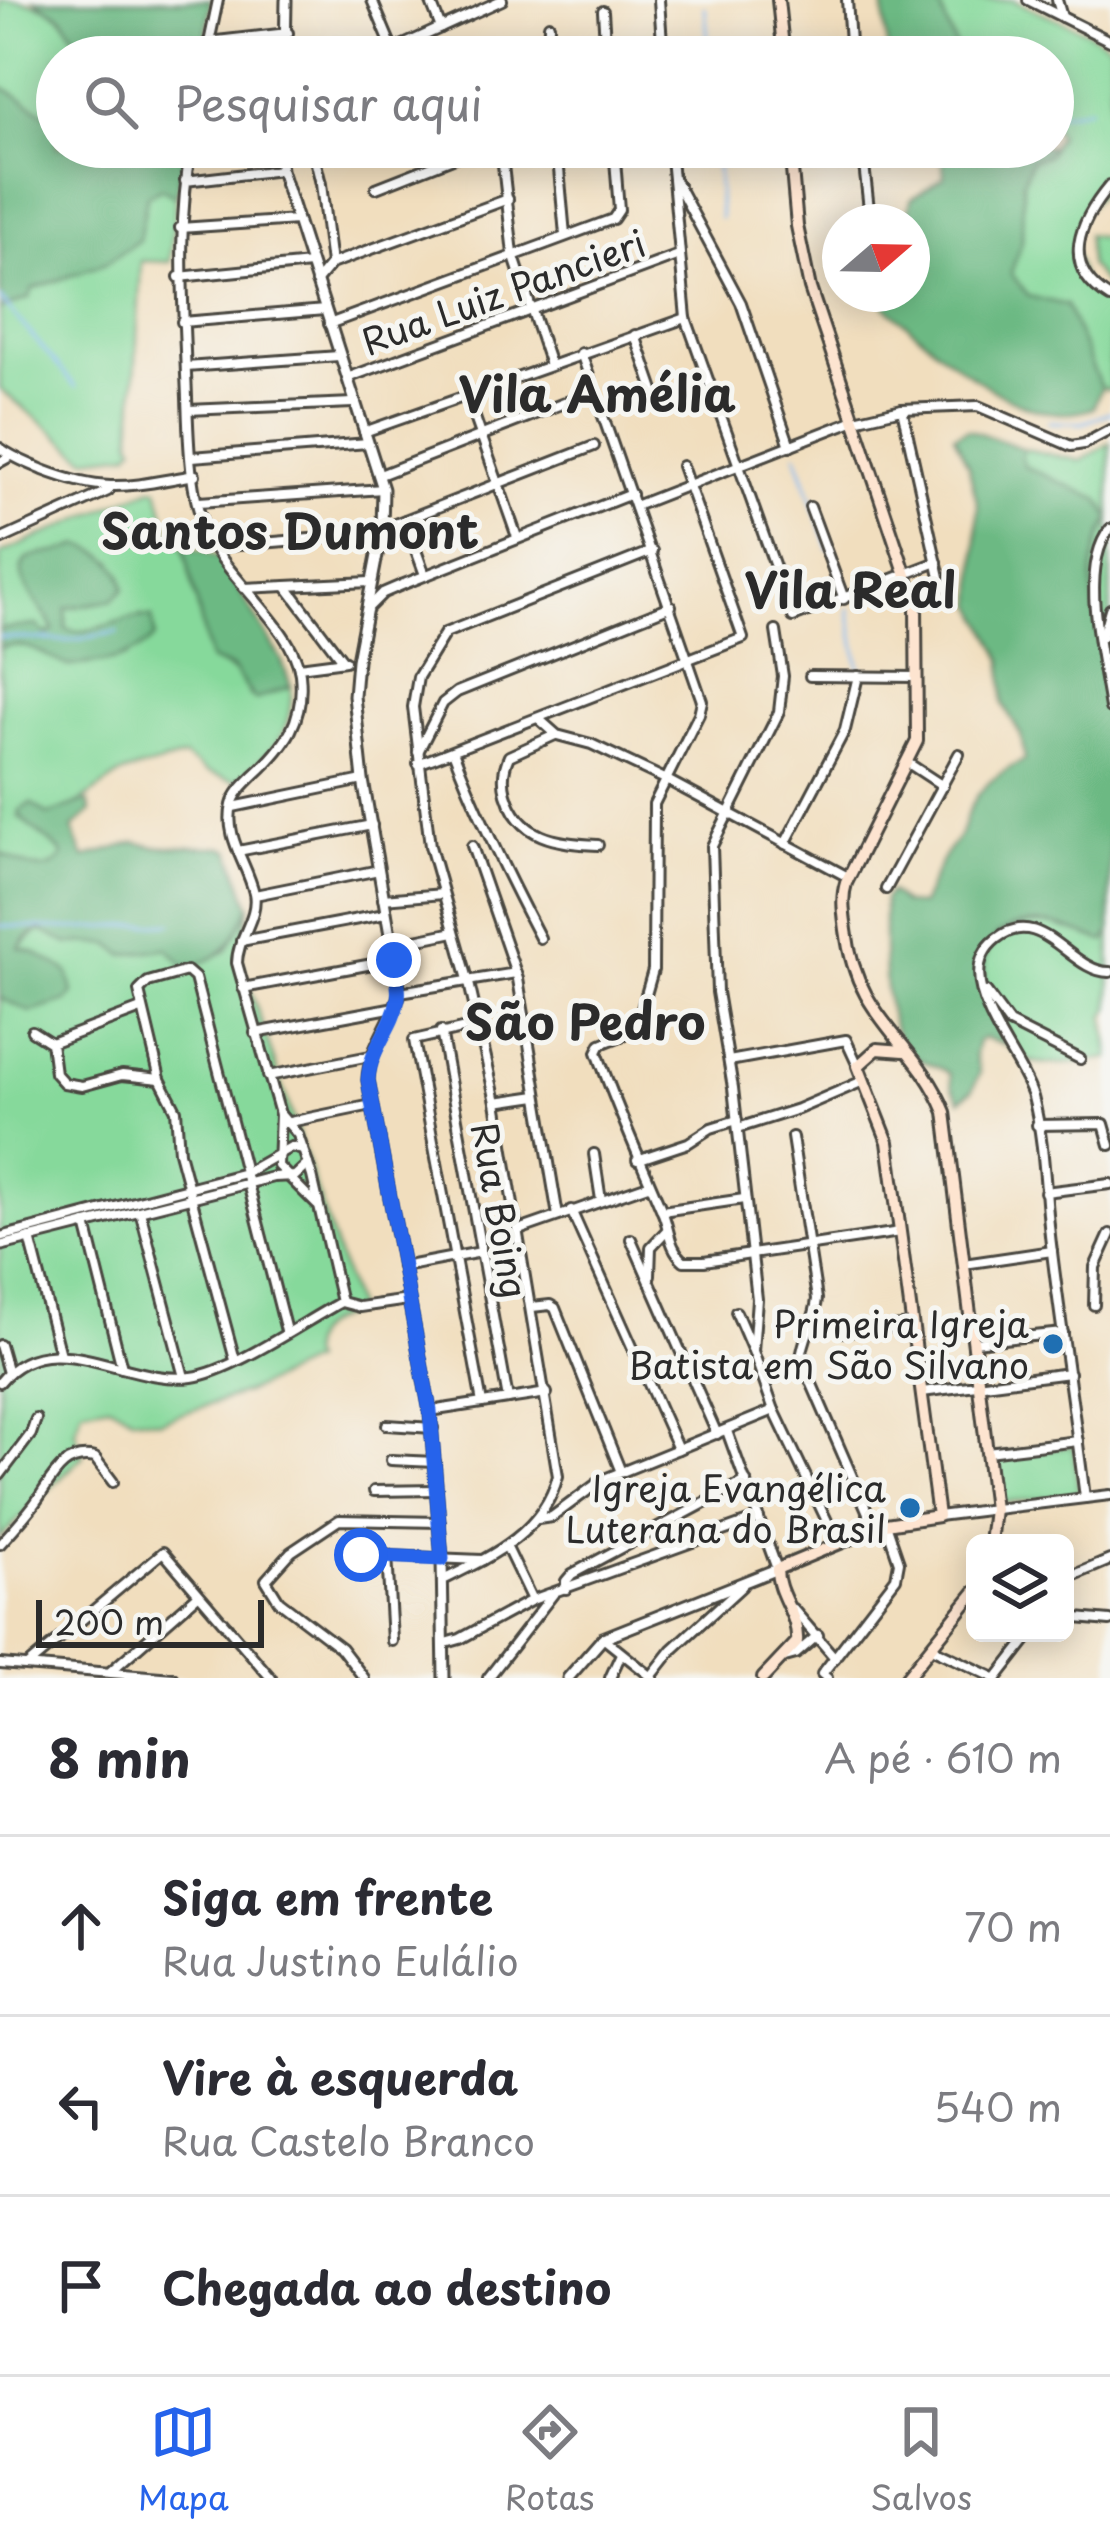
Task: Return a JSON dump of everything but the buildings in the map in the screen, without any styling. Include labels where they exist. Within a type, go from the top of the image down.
[{"type":"main road","points":[[778,0],[782,36]]},
{"type":"main road","points":[[792,168],[806,273],[916,605],[917,741],[848,877],[843,900],[855,975],[884,1025],[933,1086],[945,1112],[994,1509],[991,1534]]},
{"type":"main road","points":[[763,1678],[792,1652],[798,1636],[778,1588],[776,1569],[880,1527],[938,1516],[888,1142],[858,1066],[877,1049],[884,1025]]},
{"type":"main road","points":[[877,1049],[905,1052]]},
{"type":"main road","points":[[906,1678],[966,1603]]},
{"type":"street","points":[[209,36],[218,0]]},
{"type":"street","points":[[286,0],[288,36]]},
{"type":"street","points":[[372,0],[387,36]]},
{"type":"street","points":[[430,0],[441,28]]},
{"type":"street","points":[[424,36],[502,0]]},
{"type":"street","points":[[659,0],[662,36]]},
{"type":"street","points":[[847,0],[850,36]]},
{"type":"street","points":[[1057,0],[1063,19]]},
{"type":"street","points":[[1033,1],[1110,40]]},
{"type":"street","points":[[603,10],[605,36]]},
{"type":"street","points":[[548,25],[548,36]]},
{"type":"street","points":[[261,36],[288,33]]},
{"type":"street","points":[[187,168],[179,277],[199,502],[214,547],[280,633],[299,667],[301,699],[292,733],[244,785],[232,807],[238,850],[255,895],[237,962],[268,1076],[284,1120],[304,1150],[341,1302]]},
{"type":"street","points":[[317,168],[331,264]]},
{"type":"street","points":[[376,188],[427,168]]},
{"type":"street","points":[[504,168],[513,254],[550,365]]},
{"type":"street","points":[[558,168],[565,236]]},
{"type":"street","points":[[329,324],[613,219],[619,210],[616,168]]},
{"type":"street","points":[[671,168],[686,318],[794,617],[938,562]]},
{"type":"street","points":[[865,168],[869,204]]},
{"type":"street","points":[[185,182],[281,170],[383,489],[382,531],[356,660],[354,696],[363,781],[400,992],[370,1056],[372,1105],[433,1428],[445,1678]]},
{"type":"street","points":[[671,173],[741,303],[790,446]]},
{"type":"street","points":[[1110,185],[1089,210],[1078,237],[1086,274],[1110,298]]},
{"type":"street","points":[[316,281],[331,264],[508,200]]},
{"type":"street","points":[[180,228],[297,220]]},
{"type":"street","name":"Rua Luiz Pancieri","points":[[346,379],[679,255]]},
{"type":"street","points":[[179,277],[310,264]]},
{"type":"street","points":[[182,322],[325,310]]},
{"type":"street","points":[[192,457],[366,438],[580,352],[686,318]]},
{"type":"street","points":[[635,334],[654,390]]},
{"type":"street","points":[[580,352],[671,606],[701,707],[652,810],[653,970],[636,1030],[608,1039],[597,1052],[680,1258],[704,1262],[899,1232]]},
{"type":"street","points":[[186,367],[339,356]]},
{"type":"street","points":[[380,476],[595,391]]},
{"type":"street","points":[[467,395],[517,537]]},
{"type":"street","points":[[188,410],[353,403]]},
{"type":"street","points":[[635,506],[855,419],[902,409],[978,406],[1071,446],[1110,430]]},
{"type":"street","points":[[902,409],[942,586]]},
{"type":"street","points":[[214,547],[382,531],[594,446]]},
{"type":"street","points":[[0,448],[93,488],[195,475]]},
{"type":"street","points":[[0,462],[11,456]]},
{"type":"street","points":[[418,759],[539,719],[743,638],[682,466]]},
{"type":"street","points":[[0,540],[115,488]]},
{"type":"street","points":[[199,502],[383,489]]},
{"type":"street","points":[[365,610],[383,593],[631,494]]},
{"type":"street","points":[[810,507],[844,599]]},
{"type":"street","points":[[405,520],[425,575]]},
{"type":"street","points":[[1110,529],[1100,541],[1095,566],[1110,708]]},
{"type":"street","points":[[442,1580],[483,1561],[538,1519],[558,1476],[496,1102],[469,983],[431,853],[413,707],[418,676],[445,633],[652,551]]},
{"type":"street","points":[[243,589],[370,582]]},
{"type":"street","points":[[286,586],[343,661]]},
{"type":"street","points":[[418,759],[443,703],[457,692],[671,606]]},
{"type":"street","points":[[1100,643],[1110,609]]},
{"type":"street","points":[[753,1351],[758,1324],[738,1124],[717,992],[712,846],[778,712],[783,676],[776,631]]},
{"type":"street","points":[[299,667],[356,660]]},
{"type":"street","points":[[810,676],[918,677]]},
{"type":"street","points":[[785,844],[845,730],[858,676]]},
{"type":"street","points":[[539,719],[557,735],[591,744],[667,780],[848,877]]},
{"type":"street","points":[[557,735],[509,757],[503,775],[511,809],[535,835],[598,845]]},
{"type":"street","points":[[453,751],[476,811],[540,938]]},
{"type":"street","points":[[886,889],[959,754]]},
{"type":"street","points":[[908,764],[943,786]]},
{"type":"street","points":[[232,807],[363,781]]},
{"type":"street","points":[[238,850],[371,825]]},
{"type":"street","points":[[472,846],[516,973],[558,1216]]},
{"type":"street","points":[[255,895],[379,869]]},
{"type":"street","points":[[383,899],[443,894]]},
{"type":"street","points":[[240,941],[385,914]]},
{"type":"street","points":[[1085,1498],[1031,1091],[988,1012],[982,986],[986,953],[993,942],[1023,930],[1053,937],[1091,969],[1110,972]]},
{"type":"street","points":[[391,945],[454,932]]},
{"type":"street","points":[[243,988],[394,960]]},
{"type":"street","points":[[235,1360],[177,1142],[176,1110],[160,1079],[142,1009],[139,991],[145,983],[187,971],[194,975],[286,1331]]},
{"type":"street","points":[[400,992],[516,973]]},
{"type":"street","points":[[982,986],[1009,1023],[1080,1059]]},
{"type":"street","points":[[255,1033],[396,1007]]},
{"type":"street","points":[[51,1043],[142,1009]]},
{"type":"street","points":[[479,1024],[414,1040],[482,1403]]},
{"type":"street","points":[[32,1031],[51,1043]]},
{"type":"street","name":"Rua Boing","points":[[441,1031],[508,1399]]},
{"type":"street","points":[[729,1061],[846,1040],[858,1066]]},
{"type":"street","points":[[51,1043],[55,1073],[70,1085],[122,1076],[160,1079]]},
{"type":"street","points":[[268,1076],[370,1056]]},
{"type":"street","points":[[637,1160],[798,1108],[863,1081]]},
{"type":"street","points":[[496,1102],[537,1096]]},
{"type":"street","points":[[284,1120],[372,1105]]},
{"type":"street","points":[[284,1120],[278,1166],[317,1205]]},
{"type":"street","points":[[1037,1125],[1106,1126],[1110,1145]]},
{"type":"street","points":[[792,1136],[817,1299],[815,1316],[802,1341],[801,1360],[899,1562],[896,1578],[825,1676]]},
{"type":"street","points":[[246,1178],[291,1147],[304,1150]]},
{"type":"street","points":[[594,1154],[601,1200]]},
{"type":"street","points":[[0,1242],[246,1178],[301,1173],[308,1164]]},
{"type":"street","points":[[1045,1192],[1110,1184]]},
{"type":"street","points":[[519,1230],[648,1186]]},
{"type":"street","points":[[662,1211],[744,1199]]},
{"type":"street","points":[[139,1206],[184,1378]]},
{"type":"street","points":[[571,1210],[677,1449]]},
{"type":"street","points":[[85,1220],[122,1368]]},
{"type":"street","points":[[650,1281],[651,1247],[667,1229]]},
{"type":"street","points":[[29,1234],[60,1355]]},
{"type":"street","points":[[1094,1305],[1095,1267],[1110,1234]]},
{"type":"street","points":[[568,1678],[603,1638],[776,1569],[746,1481],[631,1239]]},
{"type":"street","points":[[962,1264],[1052,1251]]},
{"type":"street","points":[[402,1267],[482,1252]]},
{"type":"street","points":[[0,1382],[34,1356],[60,1355],[184,1378],[211,1372],[341,1302],[359,1307],[408,1300]]},
{"type":"street","points":[[532,1307],[555,1308],[621,1472]]},
{"type":"street","points":[[736,1312],[774,1410],[838,1544]]},
{"type":"street","points":[[845,1332],[912,1325]]},
{"type":"street","points":[[974,1342],[1063,1333]]},
{"type":"street","points":[[0,1346],[8,1373]]},
{"type":"street","points":[[922,1392],[1069,1373]]},
{"type":"street","points":[[430,1411],[547,1393]]},
{"type":"street","points":[[538,1519],[552,1516],[581,1492],[621,1472],[774,1410]]},
{"type":"street","points":[[0,1475],[31,1434],[36,1419]]},
{"type":"street","points":[[387,1426],[433,1428]]},
{"type":"street","points":[[987,1452],[1078,1441]]},
{"type":"street","points":[[0,1544],[56,1472],[74,1458],[95,1458],[113,1482]]},
{"type":"street","points":[[391,1460],[435,1462]]},
{"type":"street","points":[[488,1678],[572,1574],[746,1481]]},
{"type":"street","points":[[374,1491],[437,1490]]},
{"type":"street","points":[[938,1516],[1110,1495]]},
{"type":"street","points":[[446,1643],[532,1600],[759,1519]]},
{"type":"street","points":[[364,1678],[341,1648],[279,1601],[266,1580],[291,1552],[338,1520],[440,1522]]},
{"type":"street","points":[[506,1546],[532,1600]]},
{"type":"street","points":[[28,1665],[163,1552],[271,1678]]},
{"type":"street","points":[[387,1554],[392,1642]]},
{"type":"street","points":[[361,1555],[483,1561]]},
{"type":"street","points":[[1074,1576],[1110,1560]]},
{"type":"street","points":[[603,1638],[651,1677],[672,1650],[748,1580]]},
{"type":"street","points":[[111,1671],[198,1595]]},
{"type":"street","points":[[788,1604],[835,1658]]},
{"type":"street","points":[[1074,1618],[1110,1622]]},
{"type":"street","points":[[785,1657],[796,1654],[818,1635]]},
{"type":"street","points":[[930,1648],[996,1678],[1025,1642]]},
{"type":"street","points":[[610,1678],[621,1654]]},
{"type":"street","points":[[0,1664],[173,1678]]},
{"type":"green space","points":[[0,0],[54,12],[76,36],[36,36],[36,108],[0,85]]},
{"type":"green space","points":[[35,0],[211,0],[207,36],[74,36],[63,17]]},
{"type":"green space","points":[[883,0],[933,0],[952,36],[886,36]]},
{"type":"green space","points":[[933,0],[1012,0],[1110,45],[1110,180],[1081,216],[1073,246],[1085,287],[1110,305],[1110,390],[1101,388],[1066,305],[1028,296],[1010,273],[1022,241],[1023,181],[1028,168],[1074,168],[1074,36],[952,36]]},
{"type":"green space","points":[[0,85],[36,108],[36,168],[182,168],[176,197],[162,188],[147,196],[139,240],[106,263],[33,289],[29,298],[1,309]]},
{"type":"green space","points":[[943,168],[1028,168],[1023,182],[1022,241],[1011,273],[1028,296],[1066,305],[1101,388],[1093,408],[1066,413],[1038,410],[1010,399],[956,364],[892,312],[930,312],[930,204],[910,204],[944,177]]},
{"type":"green space","points":[[162,188],[176,197],[170,262],[141,261],[135,446],[129,453],[86,458],[0,389],[0,308],[33,289],[106,263],[139,240],[147,196]]},
{"type":"green space","points":[[1087,235],[1110,239],[1110,290],[1089,266]]},
{"type":"green space","points":[[968,429],[1025,449],[1024,466],[1100,500],[1110,519],[1093,566],[1092,588],[1110,699],[1110,932],[1105,941],[1057,925],[1021,925],[1002,932],[990,945],[985,981],[1004,1045],[984,1038],[978,1041],[975,1054],[980,1073],[972,1090],[960,1100],[950,1074],[918,1059],[898,1038],[887,1000],[884,899],[890,892],[904,904],[921,905],[978,795],[1002,772],[1025,760],[1021,735],[1003,704],[1003,660],[975,604],[978,505],[954,435]]},
{"type":"green space","points":[[1110,443],[1110,691],[1093,615],[1091,568],[1096,543],[1071,487],[1024,466],[1021,456],[1025,449],[1081,461]]},
{"type":"green space","points":[[158,488],[170,536],[184,547],[210,660],[235,673],[250,697],[291,686],[284,730],[270,751],[236,781],[206,772],[184,757],[121,774],[76,805],[48,815],[39,809],[19,817],[46,835],[64,855],[50,867],[26,865],[0,853],[0,648],[28,647],[69,666],[127,657],[140,616],[82,633],[66,629],[65,609],[111,600],[113,561],[76,549],[36,555],[47,617],[54,630],[45,635],[36,625],[0,629],[0,554]]},
{"type":"green space","points":[[80,545],[110,560],[124,589],[112,600],[66,608],[66,629],[85,631],[152,617],[155,637],[126,655],[69,666],[28,647],[0,648],[0,629],[37,625],[46,635],[54,630],[23,580],[25,562]]},
{"type":"green space","points":[[184,547],[219,558],[281,659],[291,686],[255,700],[232,668],[210,660]]},
{"type":"green space","points":[[88,802],[91,812],[72,829],[84,858],[136,842],[155,847],[222,847],[230,850],[250,906],[233,938],[218,954],[185,966],[167,948],[124,955],[110,944],[67,943],[40,930],[19,948],[68,972],[73,993],[67,1001],[31,1012],[0,998],[0,853],[34,867],[57,863],[63,855],[19,811],[31,803],[48,815]]},
{"type":"green space","points":[[250,906],[240,958],[356,1310],[329,1322],[315,1335],[310,1342],[311,1362],[247,1392],[160,1421],[132,1417],[109,1404],[82,1409],[75,1431],[83,1456],[0,1538],[0,998],[31,1012],[66,1001],[68,972],[18,948],[41,930],[67,943],[110,944],[124,955],[167,948],[192,966],[226,951]]},
{"type":"green space","points":[[1052,924],[1104,941],[1110,932],[1110,1008],[1105,1017],[1110,1058],[1057,1064],[1025,1059],[1002,1038],[993,1021],[984,982],[989,948],[1010,929]]},
{"type":"green space","points":[[1073,1446],[1079,1494],[1001,1503],[995,1455]]},
{"type":"waterway","points":[[705,7],[708,36]]},
{"type":"waterway","points":[[1074,111],[1089,108]]},
{"type":"waterway","points":[[717,168],[720,218]]},
{"type":"waterway","points":[[0,298],[76,387]]},
{"type":"waterway","points":[[1049,422],[1083,423],[1110,412]]},
{"type":"waterway","points":[[796,454],[829,549]]},
{"type":"waterway","points":[[849,609],[860,672]]},
{"type":"waterway","points":[[0,637],[69,641],[117,632]]},
{"type":"waterway","points":[[0,926],[75,929],[173,923]]},
{"type":"place","name":"Primeira Igreja Batista em São Silvano","points":[[1053,1344]]},
{"type":"place","name":"Igreja Evangélica Luterana do Brasil","points":[[910,1508]]},
{"type":"district","name":"Vila Amélia","points":[[597,392]]},
{"type":"district","name":"Santos Dumont","points":[[290,529]]},
{"type":"district","name":"Vila Real","points":[[850,588]]},
{"type":"district","name":"São Pedro","points":[[585,1020]]},
{"type":"route","points":[[361,1555],[442,1559],[430,1411],[368,1080],[370,1056],[400,992],[394,960]]}]
